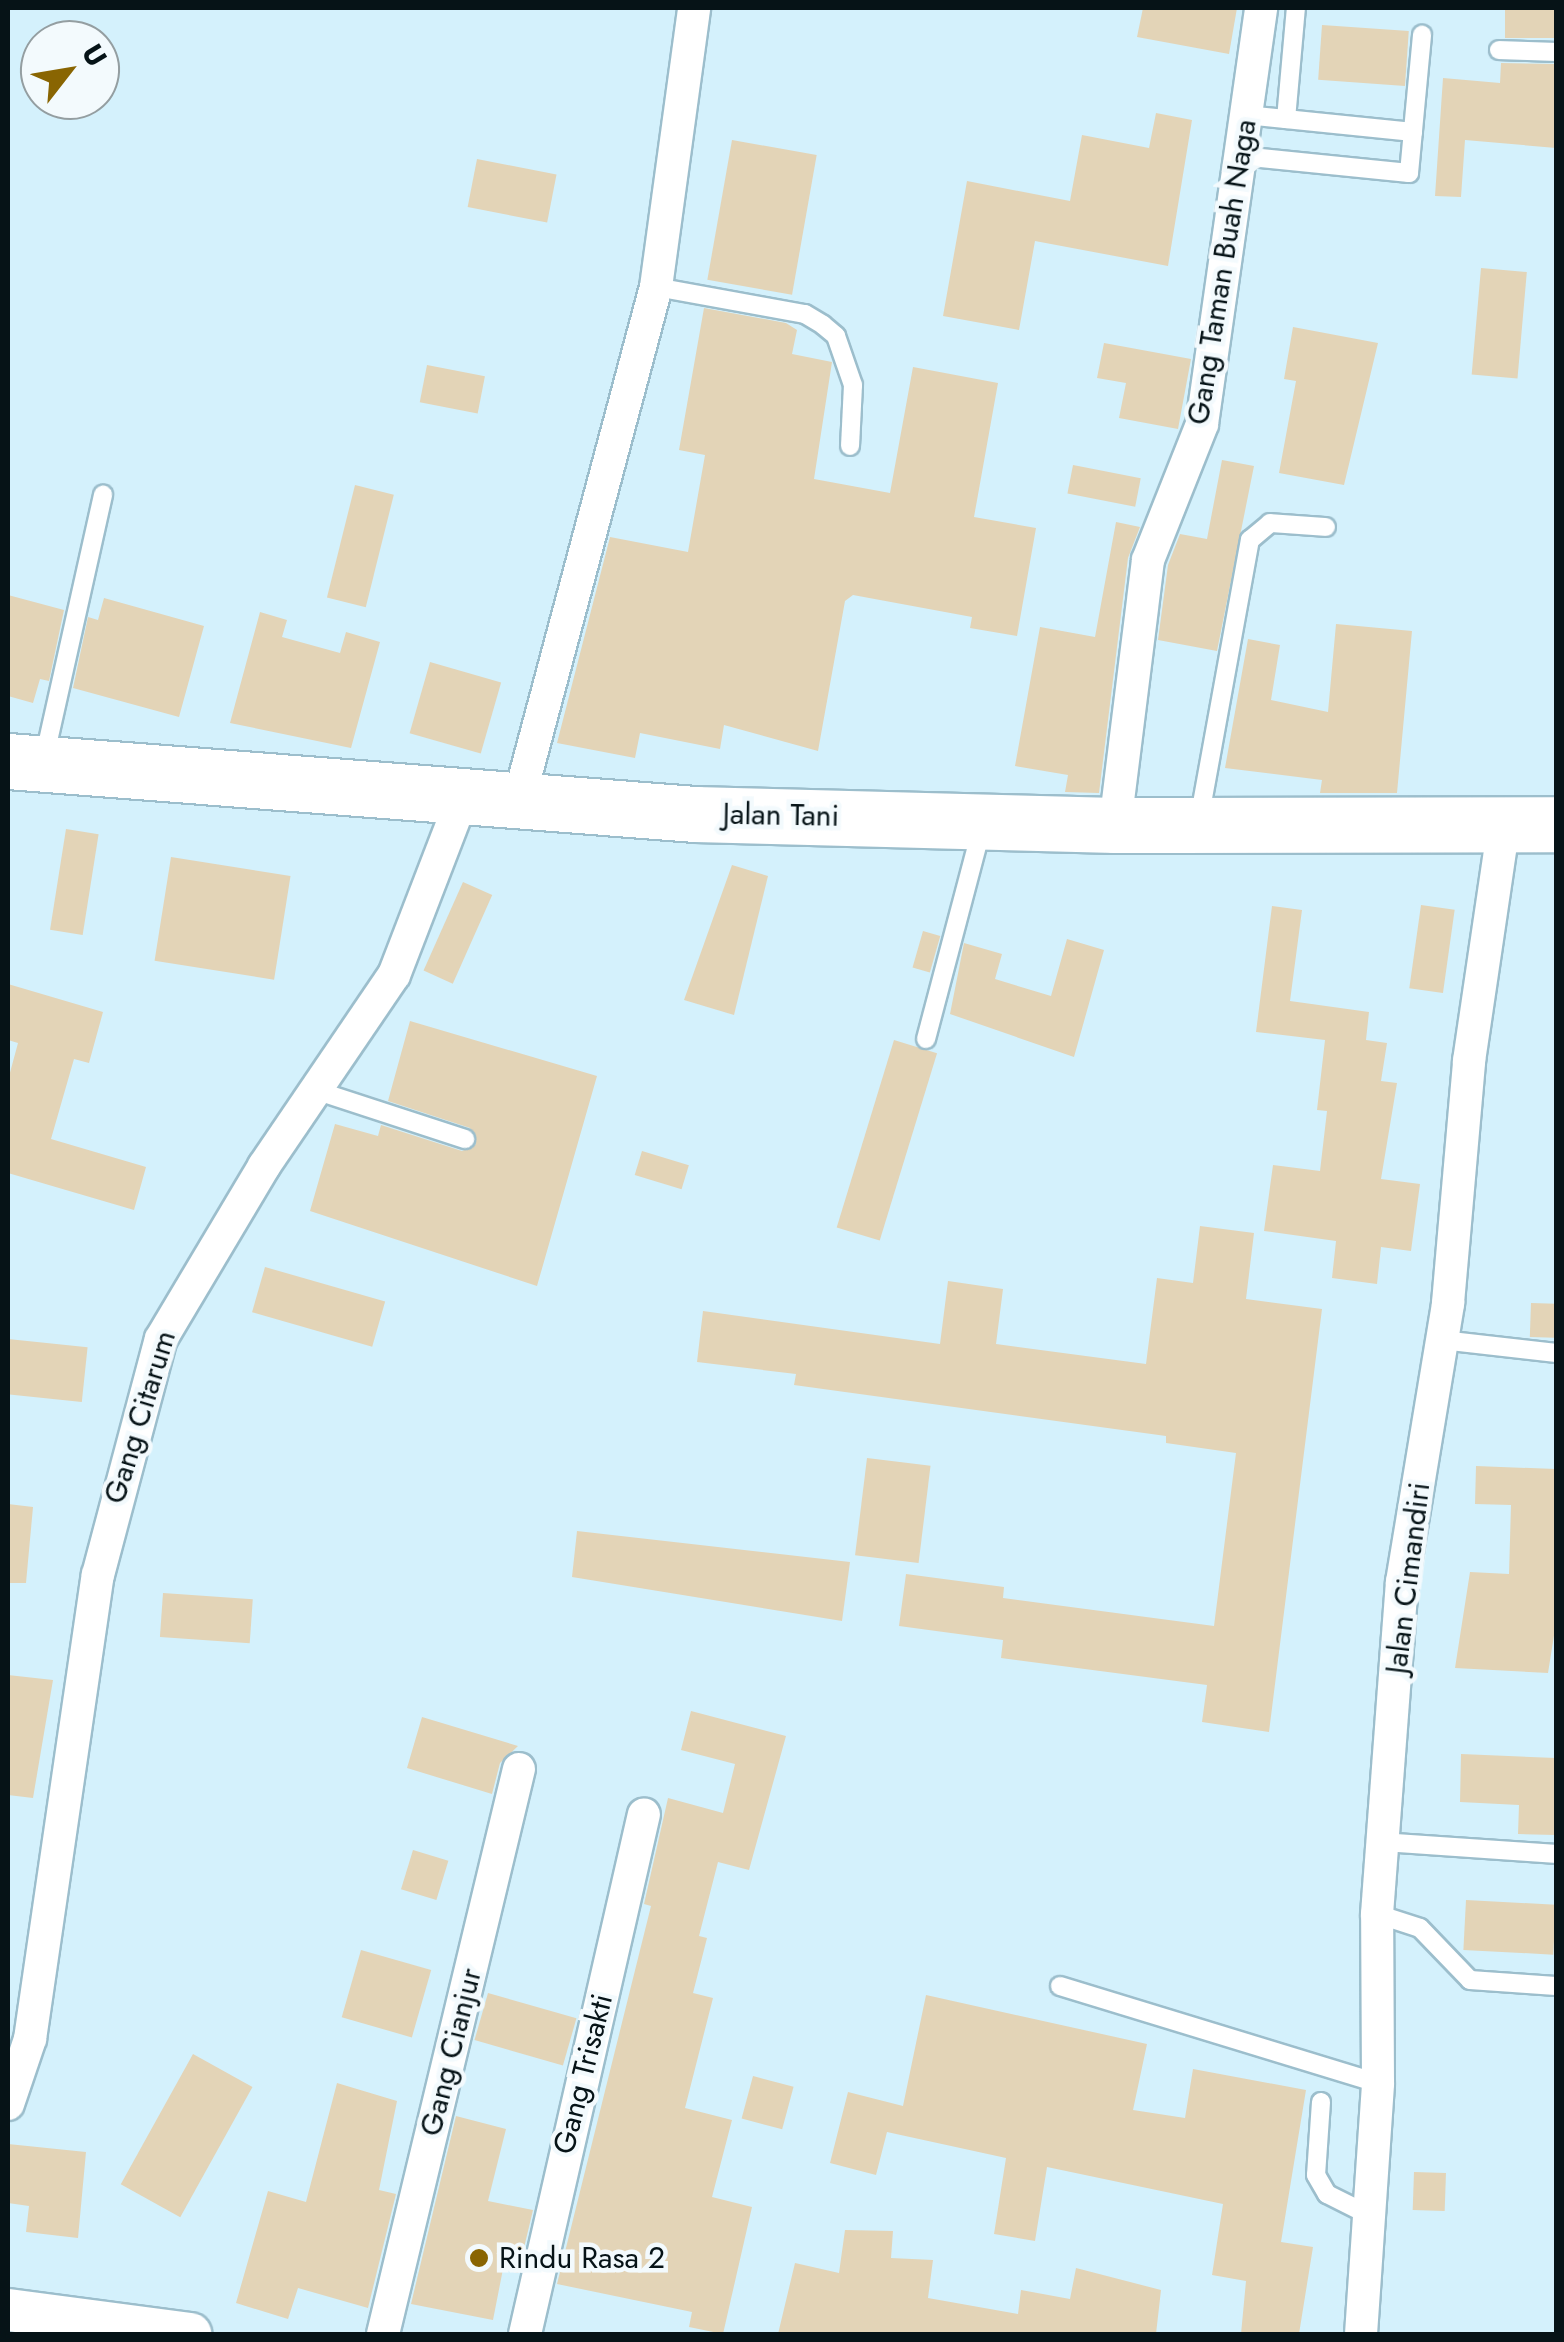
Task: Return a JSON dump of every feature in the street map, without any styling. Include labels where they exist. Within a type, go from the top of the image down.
[{"type":"highway","name":"Jalan Tani","points":[[25,762],[518,804],[1115,826],[1530,824]]},
{"type":"street","points":[[518,804],[656,287],[694,8]]},
{"type":"street","name":"Gang Taman Buah Naga","points":[[1115,826],[1148,560],[1202,424],[1261,8]]},
{"type":"street","name":"Gang Citarum","points":[[8,2104],[30,2039],[98,1575],[138,1413],[172,1313],[394,975],[462,799]]},
{"type":"street","name":"Jalan Cimandiri","points":[[1360,2334],[1378,2083],[1376,1914],[1402,1582],[1442,1340],[1470,1061],[1530,824]]},
{"type":"street","name":"Gang Cianjur","points":[[384,2334],[519,1769]]},
{"type":"street","name":"Gang Trisakti","points":[[525,2334],[644,1814]]},
{"type":"street","points":[[8,2310],[190,2334]]},
{"type":"lane","points":[[1286,119],[1296,8]]},
{"type":"lane","points":[[1241,156],[1409,174],[1422,35]]},
{"type":"lane","points":[[1499,50],[1556,52]]},
{"type":"lane","points":[[1246,115],[1412,132]]},
{"type":"lane","points":[[656,287],[805,314],[836,336],[853,385],[850,446]]},
{"type":"lane","points":[[25,762],[104,494]]},
{"type":"lane","points":[[1198,826],[1250,540],[1270,523],[1326,527]]},
{"type":"lane","points":[[926,1039],[984,820]]},
{"type":"lane","points":[[316,1090],[465,1139]]},
{"type":"lane","points":[[1442,1340],[1556,1353]]},
{"type":"lane","points":[[1382,1842],[1556,1854]]},
{"type":"lane","points":[[1376,1914],[1420,1928],[1470,1980],[1556,1986]]},
{"type":"lane","points":[[1060,1986],[1378,2083]]},
{"type":"lane","points":[[1321,2102],[1316,2175],[1327,2194],[1367,2214]]},
{"type":"building","points":[[1143,8],[1237,8],[1229,54],[1137,37]]},
{"type":"building","points":[[1505,8],[1556,8],[1556,38],[1505,38]]},
{"type":"building","points":[[1322,25],[1409,31],[1405,86],[1318,80]]},
{"type":"building","points":[[1501,63],[1556,64],[1556,148],[1465,140],[1461,197],[1435,196],[1443,78],[1500,83]]},
{"type":"building","points":[[1156,113],[1192,120],[1168,266],[1035,241],[1019,330],[943,316],[967,181],[1070,201],[1082,135],[1149,148]]},
{"type":"building","points":[[732,140],[817,155],[792,295],[707,280]]},
{"type":"building","points":[[477,159],[557,174],[547,223],[468,207]]},
{"type":"building","points":[[1481,268],[1527,272],[1517,379],[1472,375]]},
{"type":"building","points":[[704,308],[786,323],[797,330],[792,354],[832,362],[814,479],[890,493],[913,367],[998,383],[974,517],[1036,528],[1017,636],[970,628],[972,617],[853,595],[845,601],[818,751],[724,725],[720,749],[640,733],[635,758],[557,743],[610,537],[688,552],[705,455],[679,450]]},
{"type":"building","points":[[1293,327],[1378,343],[1344,485],[1279,473],[1296,381],[1284,379]]},
{"type":"building","points":[[1104,343],[1191,359],[1178,429],[1119,418],[1126,383],[1097,378]]},
{"type":"building","points":[[427,365],[485,376],[478,414],[420,402]]},
{"type":"building","points":[[1222,460],[1254,466],[1217,651],[1158,640],[1168,565],[1180,534],[1207,539]]},
{"type":"building","points":[[1073,465],[1141,478],[1135,507],[1067,493]]},
{"type":"building","points":[[355,485],[394,495],[366,607],[327,598]]},
{"type":"building","points":[[1116,522],[1140,527],[1128,558],[1099,793],[1065,792],[1068,775],[1015,766],[1040,627],[1095,637]]},
{"type":"building","points":[[8,595],[64,610],[49,681],[40,679],[33,703],[8,696]]},
{"type":"building","points":[[104,598],[204,626],[179,717],[73,688],[88,617],[98,620]]},
{"type":"building","points":[[260,612],[287,620],[282,637],[340,653],[346,632],[380,642],[351,748],[230,723]]},
{"type":"building","points":[[1336,624],[1412,631],[1397,793],[1320,793],[1322,780],[1225,768],[1248,639],[1280,645],[1271,700],[1328,712]]},
{"type":"building","points":[[430,662],[501,682],[481,754],[410,733]]},
{"type":"building","points":[[66,829],[99,834],[83,935],[50,930]]},
{"type":"building","points":[[171,857],[291,876],[274,980],[155,961]]},
{"type":"building","points":[[732,865],[768,876],[734,1015],[684,1000]]},
{"type":"building","points":[[463,882],[492,895],[453,984],[424,971]]},
{"type":"building","points":[[1421,905],[1455,910],[1443,993],[1409,988]]},
{"type":"building","points":[[1272,906],[1302,910],[1290,1001],[1369,1012],[1366,1040],[1387,1043],[1381,1081],[1397,1083],[1381,1179],[1420,1184],[1411,1251],[1381,1247],[1377,1284],[1332,1278],[1336,1241],[1264,1231],[1273,1165],[1320,1171],[1327,1111],[1317,1110],[1325,1040],[1256,1032]]},
{"type":"building","points":[[923,931],[940,936],[930,972],[913,968]]},
{"type":"building","points":[[1067,939],[1104,950],[1074,1057],[950,1014],[964,943],[1002,954],[995,979],[1051,996]]},
{"type":"building","points":[[8,984],[103,1012],[89,1063],[74,1059],[51,1139],[146,1167],[134,1210],[8,1173],[8,1080],[18,1043],[8,1040]]},
{"type":"building","points":[[410,1021],[597,1076],[537,1286],[310,1211],[335,1124],[378,1136],[381,1125],[462,1151],[476,1144],[470,1128],[388,1101]]},
{"type":"building","points":[[894,1040],[937,1053],[880,1241],[837,1227]]},
{"type":"building","points":[[642,1151],[689,1165],[682,1189],[635,1175]]},
{"type":"building","points":[[1200,1226],[1254,1233],[1246,1299],[1322,1309],[1269,1732],[1202,1722],[1207,1685],[1001,1658],[1003,1640],[899,1626],[906,1574],[1004,1587],[1003,1598],[1214,1626],[1236,1453],[1166,1443],[1166,1436],[794,1385],[796,1374],[697,1362],[703,1311],[940,1344],[948,1281],[1003,1289],[996,1344],[1146,1364],[1157,1278],[1193,1283]]},
{"type":"building","points":[[265,1267],[385,1301],[372,1347],[252,1312]]},
{"type":"building","points":[[1531,1303],[1556,1304],[1555,1338],[1530,1337]]},
{"type":"building","points":[[8,1339],[88,1347],[82,1402],[8,1394]]},
{"type":"building","points":[[867,1458],[931,1466],[919,1563],[855,1555]]},
{"type":"building","points":[[1476,1466],[1556,1469],[1556,1623],[1548,1673],[1455,1668],[1470,1572],[1509,1574],[1511,1505],[1475,1504]]},
{"type":"building","points":[[8,1504],[33,1507],[26,1583],[8,1583]]},
{"type":"building","points":[[577,1531],[850,1562],[842,1621],[572,1577]]},
{"type":"building","points":[[163,1593],[253,1599],[250,1643],[160,1637]]},
{"type":"building","points":[[8,1675],[53,1680],[33,1798],[8,1795]]},
{"type":"building","points":[[691,1711],[786,1736],[749,1870],[718,1862],[699,1936],[707,1938],[693,1993],[713,1998],[685,2108],[732,2120],[712,2197],[752,2207],[723,2334],[689,2327],[692,2312],[557,2284],[651,1906],[644,1904],[668,1798],[723,1813],[735,1764],[681,1750]]},
{"type":"building","points":[[422,1717],[518,1746],[500,1763],[492,1794],[407,1768]]},
{"type":"building","points":[[1461,1754],[1556,1758],[1556,1835],[1518,1834],[1519,1805],[1460,1802]]},
{"type":"building","points":[[413,1850],[448,1861],[436,1900],[401,1889]]},
{"type":"building","points":[[1466,1900],[1556,1905],[1553,1955],[1463,1950]]},
{"type":"building","points":[[361,1950],[431,1970],[412,2037],[342,2017]]},
{"type":"building","points":[[488,1993],[576,2018],[563,2065],[474,2040]]},
{"type":"building","points":[[926,1995],[1147,2044],[1133,2110],[1185,2118],[1193,2069],[1306,2090],[1281,2242],[1313,2247],[1299,2334],[1241,2334],[1246,2281],[1212,2275],[1223,2204],[1047,2167],[1035,2241],[994,2234],[1006,2158],[887,2132],[876,2175],[830,2163],[848,2092],[903,2106]]},
{"type":"building","points":[[193,2054],[252,2087],[180,2217],[121,2184]]},
{"type":"building","points":[[753,2076],[794,2087],[782,2129],[742,2119]]},
{"type":"building","points":[[337,2083],[397,2101],[379,2190],[396,2194],[368,2308],[298,2288],[288,2319],[236,2303],[268,2191],[306,2202]]},
{"type":"building","points":[[456,2116],[506,2129],[488,2201],[533,2210],[518,2273],[503,2269],[493,2320],[411,2304]]},
{"type":"building","points":[[8,2144],[86,2152],[78,2238],[26,2232],[29,2206],[8,2203]]},
{"type":"building","points":[[1414,2172],[1446,2173],[1445,2211],[1413,2210]]},
{"type":"building","points":[[845,2230],[893,2231],[891,2258],[933,2260],[928,2298],[1018,2314],[1021,2290],[1070,2299],[1076,2268],[1161,2290],[1156,2334],[778,2334],[795,2263],[839,2273]]},
{"type":"place","name":"Rindu Rasa 2","points":[[479,2258]]}]
